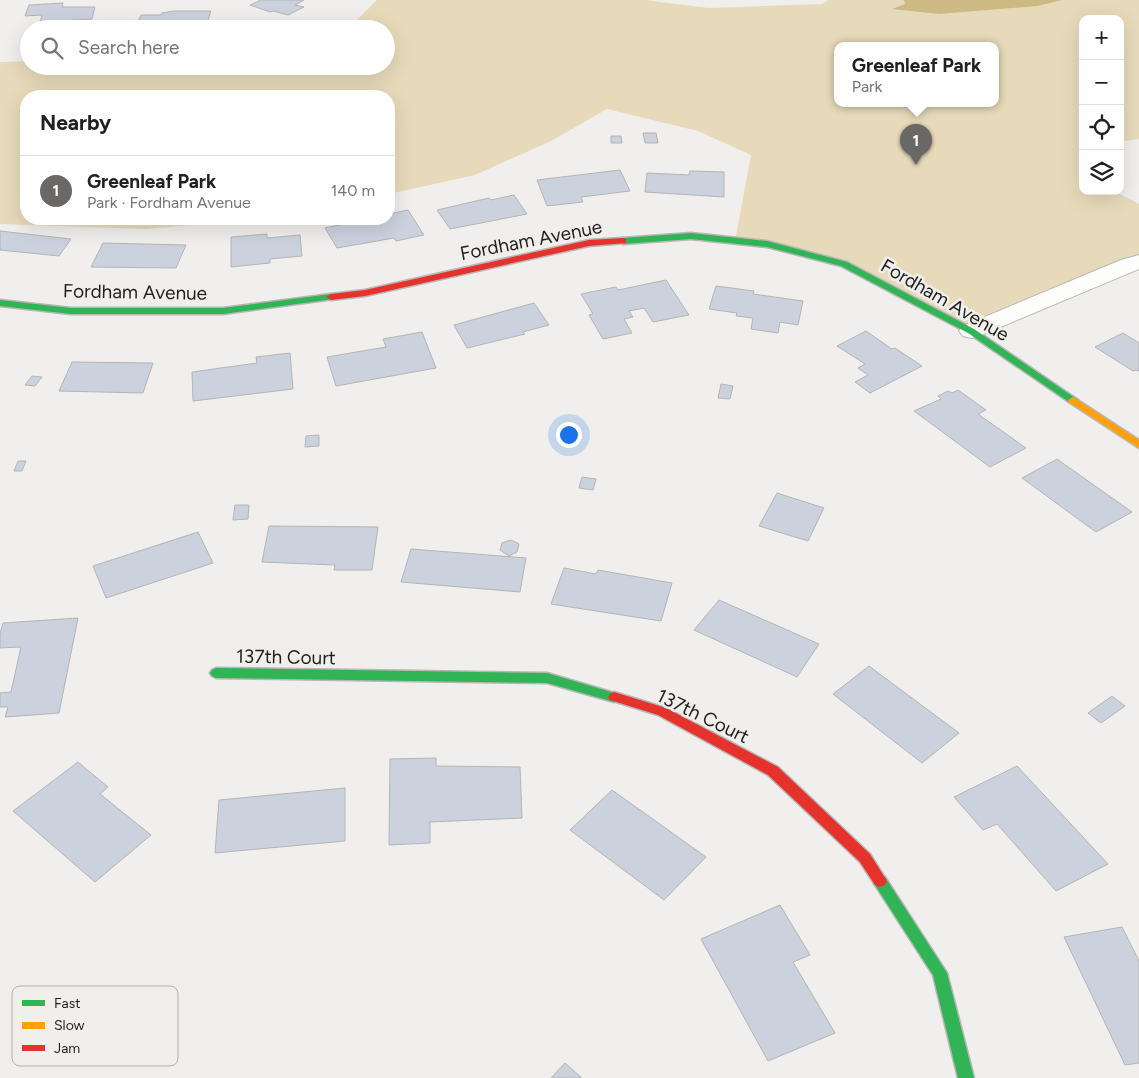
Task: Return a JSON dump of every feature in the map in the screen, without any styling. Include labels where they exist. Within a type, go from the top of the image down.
[{"type":"street","name":"Fordham Avenue","points":[[0,303],[71,311],[223,311],[365,293],[589,243],[691,236],[767,244],[844,264],[971,331],[1139,444]]},
{"type":"street","points":[[971,331],[1139,262]]},
{"type":"street","name":"137th Court","points":[[216,673],[547,678],[662,711],[773,771],[865,858],[940,973],[966,1078]]},
{"type":"shaded area","points":[[377,0],[645,0],[708,8],[822,4],[829,0],[1139,0],[1139,139],[1124,141],[1124,15],[1079,15],[1079,195],[1122,195],[1139,204],[1139,262],[971,331],[844,264],[735,241],[751,155],[698,131],[607,109],[551,141],[475,175],[395,193],[395,90],[20,90],[20,225],[0,224],[0,62],[20,61],[20,75],[395,75],[395,20],[357,20]]},
{"type":"shaded area","points":[[904,0],[1062,0],[1037,6],[939,14],[892,9],[905,4]]},
{"type":"shaded area","points":[[29,225],[191,225],[147,229]]},
{"type":"building","points":[[261,0],[304,0],[295,5],[304,7],[288,15],[270,12],[250,5]]},
{"type":"building","points":[[63,3],[62,7],[95,7],[92,19],[41,20],[42,15],[25,16],[29,5]]},
{"type":"building","points":[[174,11],[211,11],[208,20],[139,20],[141,15],[161,15],[162,13]]},
{"type":"building","points":[[643,133],[656,133],[658,143],[645,143]]},
{"type":"building","points":[[611,136],[621,136],[622,143],[611,143]]},
{"type":"building","points":[[620,170],[630,191],[581,197],[583,202],[547,206],[537,180]]},
{"type":"building","points":[[690,171],[724,172],[724,197],[645,192],[647,173],[689,175]]},
{"type":"building","points":[[514,195],[527,214],[450,229],[437,210],[489,198],[491,200]]},
{"type":"building","points":[[408,210],[424,235],[396,241],[394,238],[337,248],[325,228],[339,225],[395,225],[395,213]]},
{"type":"building","points":[[0,231],[71,239],[59,256],[0,250]]},
{"type":"building","points":[[267,234],[267,238],[300,235],[302,256],[270,259],[270,263],[231,267],[231,237]]},
{"type":"building","points":[[103,243],[186,245],[176,268],[91,267]]},
{"type":"building","points":[[666,280],[689,315],[653,322],[644,308],[629,311],[633,317],[624,319],[632,333],[603,339],[589,315],[593,314],[581,294],[616,287],[618,290]]},
{"type":"building","points":[[716,286],[754,291],[753,294],[803,301],[798,325],[780,322],[778,333],[751,329],[753,318],[736,316],[737,313],[709,309]]},
{"type":"building","points":[[534,303],[549,325],[523,332],[525,334],[467,348],[454,325]]},
{"type":"building","points":[[866,331],[922,366],[870,393],[855,382],[868,375],[858,368],[865,364],[837,346]]},
{"type":"building","points":[[422,332],[436,368],[336,386],[327,357],[386,347],[383,339]]},
{"type":"building","points":[[1123,333],[1139,343],[1139,371],[1133,371],[1095,347]]},
{"type":"building","points":[[290,353],[293,389],[193,401],[192,372],[257,363],[256,357]]},
{"type":"building","points":[[72,362],[153,363],[143,393],[59,391]]},
{"type":"building","points":[[32,376],[42,377],[35,386],[25,385]]},
{"type":"building","points":[[721,384],[733,386],[730,399],[718,398]]},
{"type":"building","points":[[958,390],[986,410],[978,414],[1026,448],[990,467],[914,411],[941,399],[938,396],[948,391],[952,393]]},
{"type":"building","points":[[319,435],[319,446],[305,447],[306,436]]},
{"type":"building","points":[[1057,459],[1132,512],[1096,532],[1022,478]]},
{"type":"building","points":[[18,461],[26,461],[22,471],[14,471]]},
{"type":"building","points":[[582,477],[596,479],[593,490],[579,488]]},
{"type":"building","points":[[777,493],[824,508],[808,541],[759,526]]},
{"type":"building","points":[[235,505],[249,505],[248,519],[233,520]]},
{"type":"building","points":[[269,526],[378,527],[372,570],[334,570],[335,565],[262,562]]},
{"type":"building","points":[[198,532],[213,563],[106,598],[93,566]]},
{"type":"building","points":[[511,540],[519,544],[517,552],[509,556],[500,550],[502,543]]},
{"type":"building","points":[[411,549],[526,558],[520,592],[401,582]]},
{"type":"building","points":[[564,568],[596,574],[598,570],[672,583],[661,621],[551,604]]},
{"type":"building","points":[[719,600],[819,644],[797,677],[694,630]]},
{"type":"building","points":[[78,618],[59,713],[5,717],[8,707],[0,707],[0,693],[11,692],[21,647],[0,648],[0,634],[3,623]]},
{"type":"building","points":[[869,666],[959,733],[922,763],[833,694]]},
{"type":"building","points":[[1112,696],[1125,706],[1101,723],[1088,713]]},
{"type":"building","points":[[436,758],[436,766],[520,767],[522,818],[430,822],[430,843],[389,845],[390,759]]},
{"type":"building","points":[[78,762],[108,787],[100,794],[151,835],[95,882],[13,811]]},
{"type":"building","points":[[1017,766],[1108,864],[1056,891],[997,824],[983,830],[954,797]]},
{"type":"building","points":[[345,788],[345,841],[215,853],[219,800]]},
{"type":"building","points":[[612,790],[706,857],[664,900],[570,830]]},
{"type":"building","points":[[780,905],[810,955],[793,962],[835,1033],[768,1061],[701,939]]},
{"type":"building","points":[[1122,927],[1139,961],[1139,1063],[1125,1065],[1064,937]]},
{"type":"building","points":[[565,1063],[582,1078],[551,1078]]},
{"type":"traffic: fast","points":[[623,241],[691,236],[767,244],[844,264],[971,331],[1073,400]]},
{"type":"traffic: fast","points":[[0,303],[71,311],[223,311],[331,297]]},
{"type":"traffic: fast","points":[[216,673],[547,678],[614,697]]},
{"type":"traffic: fast","points":[[880,881],[940,973],[966,1078]]},
{"type":"traffic: slow","points":[[1073,400],[1139,445]]},
{"type":"traffic: jam","points":[[331,297],[365,293],[589,243],[623,241]]},
{"type":"traffic: jam","points":[[614,697],[662,711],[773,771],[865,858],[880,881]]},
{"type":"place","name":"Greenleaf Park","points":[[916,165]]}]
